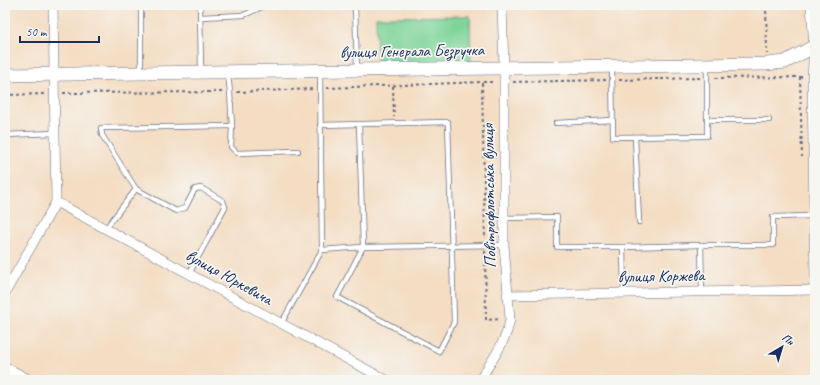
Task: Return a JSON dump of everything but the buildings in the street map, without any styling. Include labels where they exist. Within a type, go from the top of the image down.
[{"type":"street","points":[[5,293],[56,202],[53,5]]},
{"type":"street","name":"Повітрофлотська вулиця","points":[[480,380],[509,328],[510,319],[504,245],[504,68],[502,5]]},
{"type":"street","points":[[811,5],[814,47],[812,79],[815,279]]},
{"type":"street","name":"вулиця Генерала Безручка","points":[[5,75],[767,64],[785,62],[814,47]]},
{"type":"street","name":"вулиця Юркевича","points":[[56,202],[386,380]]},
{"type":"street","name":"вулиця Коржева","points":[[507,295],[815,290]]},
{"type":"street","points":[[5,369],[26,380]]},
{"type":"lane","points":[[141,5],[141,73]]},
{"type":"lane","points":[[200,5],[201,72]]},
{"type":"lane","points":[[201,17],[244,15],[266,5]]},
{"type":"lane","points":[[355,5],[357,70]]},
{"type":"lane","points":[[612,66],[613,137],[707,136],[707,64]]},
{"type":"lane","points":[[281,324],[322,250],[320,70]]},
{"type":"lane","points":[[227,72],[232,126],[231,147],[237,152],[298,151]]},
{"type":"lane","points":[[556,123],[613,120]]},
{"type":"lane","points":[[707,120],[769,120]]},
{"type":"lane","points":[[320,125],[394,123],[448,122],[454,322],[438,351],[337,297],[363,247],[359,124]]},
{"type":"lane","points":[[190,274],[225,207],[223,201],[201,188],[195,189],[185,208],[176,211],[136,189],[102,135],[101,128],[232,126]]},
{"type":"lane","points":[[5,135],[56,133]]},
{"type":"lane","points":[[635,136],[639,222]]},
{"type":"lane","points":[[106,228],[136,189]]},
{"type":"lane","points":[[504,218],[557,217],[557,248],[773,245],[773,217],[814,216]]},
{"type":"lane","points":[[322,250],[363,247],[504,245]]},
{"type":"lane","points":[[701,245],[702,292]]},
{"type":"lane","points":[[623,247],[624,293]]},
{"type":"path","points":[[67,5],[95,5]]},
{"type":"path","points":[[766,5],[767,64]]},
{"type":"path","points":[[482,68],[486,320],[510,319]]},
{"type":"path","points":[[5,94],[230,92],[482,82],[800,77],[812,79]]},
{"type":"path","points":[[393,86],[394,123]]},
{"type":"green space","points":[[470,16],[471,63],[377,64],[376,17]]}]
